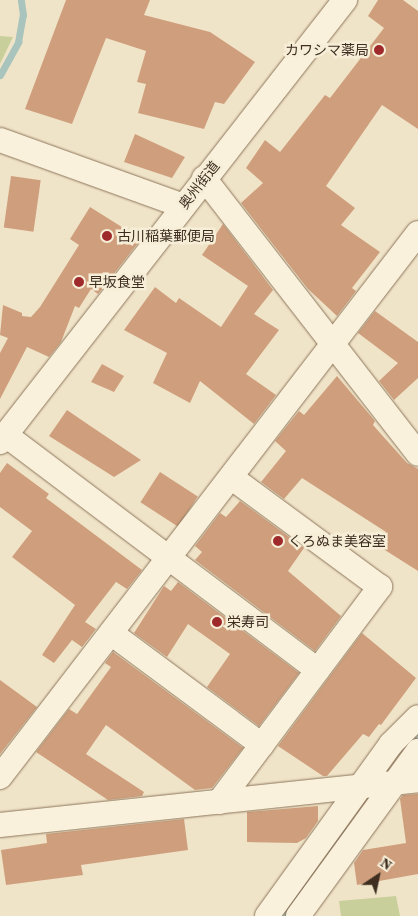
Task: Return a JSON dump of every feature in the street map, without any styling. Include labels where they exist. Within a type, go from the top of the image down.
[{"type":"street","name":"奥州街道","points":[[4,439],[182,206],[345,0]]},
{"type":"street","points":[[0,140],[182,206]]},
{"type":"street","points":[[204,178],[418,454]]},
{"type":"street","points":[[0,777],[418,232]]},
{"type":"street","points":[[4,439],[170,556],[318,670]]},
{"type":"street","points":[[219,802],[380,587],[231,477]]},
{"type":"street","points":[[112,633],[262,745]]},
{"type":"street","points":[[298,916],[387,784],[391,744],[418,717]]},
{"type":"street","points":[[267,916],[418,750]]},
{"type":"street","points":[[0,825],[387,784]]},
{"type":"green space","points":[[0,36],[13,37],[0,64]]},
{"type":"green space","points":[[396,896],[400,916],[341,916],[339,901]]},
{"type":"building","points":[[66,0],[150,0],[144,15],[210,32],[255,62],[224,104],[215,102],[204,129],[138,113],[146,84],[137,82],[146,51],[106,38],[72,124],[25,109]]},
{"type":"building","points":[[378,0],[403,0],[418,11],[418,129],[382,105],[326,186],[355,208],[341,225],[380,252],[352,288],[356,291],[337,316],[308,289],[241,203],[263,183],[246,168],[265,140],[280,152],[325,95],[330,98],[384,28],[368,16]]},
{"type":"building","points":[[135,134],[185,157],[172,178],[124,162]]},
{"type":"building","points":[[11,176],[41,180],[33,232],[4,227]]},
{"type":"building","points":[[90,207],[141,239],[98,294],[91,289],[79,308],[75,306],[61,342],[49,357],[27,347],[0,399],[0,353],[8,338],[0,335],[3,305],[22,313],[22,316],[31,317],[40,307],[79,245],[70,239]]},
{"type":"building","points":[[223,224],[273,290],[254,314],[279,330],[246,374],[276,395],[254,424],[200,381],[190,403],[153,383],[167,353],[124,330],[155,287],[176,303],[179,298],[221,327],[248,286],[202,255]]},
{"type":"building","points":[[375,311],[418,342],[418,378],[394,400],[379,381],[398,363],[358,333]]},
{"type":"building","points":[[102,364],[124,376],[114,392],[91,382]]},
{"type":"building","points":[[337,376],[375,421],[373,425],[407,463],[418,469],[418,571],[377,545],[386,532],[302,478],[284,499],[261,482],[286,451],[275,441],[299,411],[304,415]]},
{"type":"building","points":[[67,410],[141,460],[114,477],[49,436]]},
{"type":"building","points":[[7,463],[49,494],[46,498],[142,570],[127,589],[116,582],[85,622],[96,629],[82,647],[72,640],[54,663],[42,655],[75,605],[12,557],[32,531],[0,507],[0,473]]},
{"type":"building","points":[[160,472],[198,497],[178,527],[140,502]]},
{"type":"building","points":[[240,501],[304,548],[288,571],[341,616],[315,651],[195,560],[202,552],[195,546],[220,513],[226,517]]},
{"type":"building","points":[[178,582],[299,673],[259,726],[207,687],[230,654],[188,624],[167,657],[134,633],[164,586],[171,591]]},
{"type":"building","points":[[362,633],[416,678],[381,725],[379,724],[369,737],[363,734],[327,776],[323,776],[278,746]]},
{"type":"building","points":[[113,652],[243,748],[212,788],[195,790],[106,725],[86,754],[144,792],[142,796],[108,800],[36,752],[69,709],[77,714],[111,667],[105,663]]},
{"type":"building","points":[[0,680],[37,707],[0,754]]},
{"type":"building","points":[[418,794],[418,874],[357,885],[354,863],[363,850],[406,843],[400,799],[403,795]]},
{"type":"building","points":[[318,806],[318,821],[306,838],[297,843],[247,842],[247,812]]},
{"type":"building","points":[[184,819],[188,850],[81,865],[83,875],[6,885],[1,850],[47,843],[46,834]]},
{"type":"waterway","points":[[0,75],[18,42],[23,15],[21,0]]},
{"type":"waterway","points":[[407,748],[418,735]]},
{"type":"waterway","points":[[283,916],[345,831]]},
{"type":"place","name":"カワシマ薬局","points":[[379,50]]},
{"type":"place","name":"古川稲葉郵便局","points":[[107,236]]},
{"type":"place","name":"早坂食堂","points":[[79,282]]},
{"type":"place","name":"くろぬま美容室","points":[[278,541]]},
{"type":"place","name":"栄寿司","points":[[217,622]]}]
